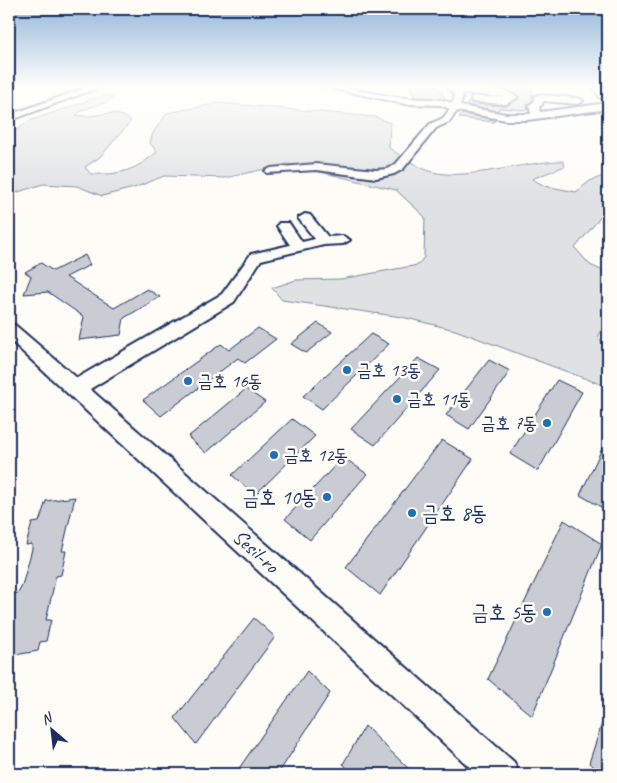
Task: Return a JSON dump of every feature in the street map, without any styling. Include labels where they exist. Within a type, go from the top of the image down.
[{"type":"street","points":[[271,171],[316,166],[376,174],[390,172],[399,167],[433,126],[440,123]]},
{"type":"street","points":[[305,218],[324,241]]},
{"type":"street","points":[[284,226],[299,248]]},
{"type":"street","points":[[76,388],[228,298],[256,257],[324,241],[343,240]]},
{"type":"street","name":"Sesil-ro","points":[[9,329],[502,774]]},
{"type":"shaded area","points":[[27,123],[130,123],[100,157],[85,167],[91,174],[111,174],[134,168],[157,152],[150,143],[153,133],[160,123],[389,123],[389,148],[416,165],[433,172],[462,174],[563,161],[565,166],[532,179],[545,186],[576,192],[590,181],[608,174],[608,208],[575,248],[590,265],[608,273],[608,318],[598,337],[608,349],[608,387],[455,330],[402,317],[282,300],[272,288],[296,280],[341,279],[418,265],[424,257],[425,217],[396,190],[287,164],[225,178],[164,176],[134,188],[102,196],[77,186],[43,184],[9,195],[9,136]]},
{"type":"building","points":[[85,255],[90,265],[66,277],[114,308],[147,289],[160,297],[124,318],[121,335],[79,340],[84,317],[48,292],[24,294],[31,276],[25,272],[41,263],[53,271]]},
{"type":"building","points":[[318,323],[332,332],[306,353],[291,344]]},
{"type":"building","name":"금호 16동","points":[[258,328],[276,339],[245,363],[238,358],[161,416],[143,400],[221,344],[229,350]]},
{"type":"building","name":"금호 13동","points":[[371,334],[389,344],[322,409],[303,396]]},
{"type":"building","name":"금호 11동","points":[[418,358],[440,370],[375,445],[351,429]]},
{"type":"building","points":[[489,360],[510,371],[469,429],[446,415]]},
{"type":"building","name":"금호 7동","points":[[557,380],[582,392],[538,471],[510,454]]},
{"type":"building","points":[[246,389],[265,402],[206,453],[188,437]]},
{"type":"building","name":"금호 12동","points":[[292,419],[315,436],[255,495],[232,475]]},
{"type":"building","points":[[608,436],[608,511],[580,495]]},
{"type":"building","name":"금호 8동","points":[[442,440],[473,459],[380,595],[346,567]]},
{"type":"building","name":"금호 10동","points":[[343,457],[367,474],[310,540],[285,519]]},
{"type":"building","points":[[75,497],[62,551],[66,551],[61,575],[56,576],[46,620],[51,620],[46,641],[40,642],[38,651],[9,656],[9,609],[13,594],[18,593],[22,586],[32,549],[32,544],[26,545],[32,523],[39,522],[46,501]]},
{"type":"building","name":"금호 5동","points":[[564,520],[602,544],[532,716],[488,679]]},
{"type":"building","points":[[254,618],[275,637],[196,744],[175,718]]},
{"type":"building","points":[[307,671],[330,693],[278,774],[235,774]]},
{"type":"building","points":[[606,711],[608,711],[608,774],[603,774],[589,763]]},
{"type":"building","points":[[365,726],[414,774],[353,774],[343,764]]},
{"type":"place","name":"금호 13동","points":[[347,370]]},
{"type":"place","name":"금호 16동","points":[[188,381]]},
{"type":"place","name":"금호 11동","points":[[397,399]]},
{"type":"place","name":"금호 7동","points":[[547,423]]},
{"type":"place","name":"금호 12동","points":[[274,455]]},
{"type":"place","name":"금호 10동","points":[[327,497]]},
{"type":"place","name":"금호 8동","points":[[412,513]]},
{"type":"place","name":"금호 5동","points":[[547,612]]}]
